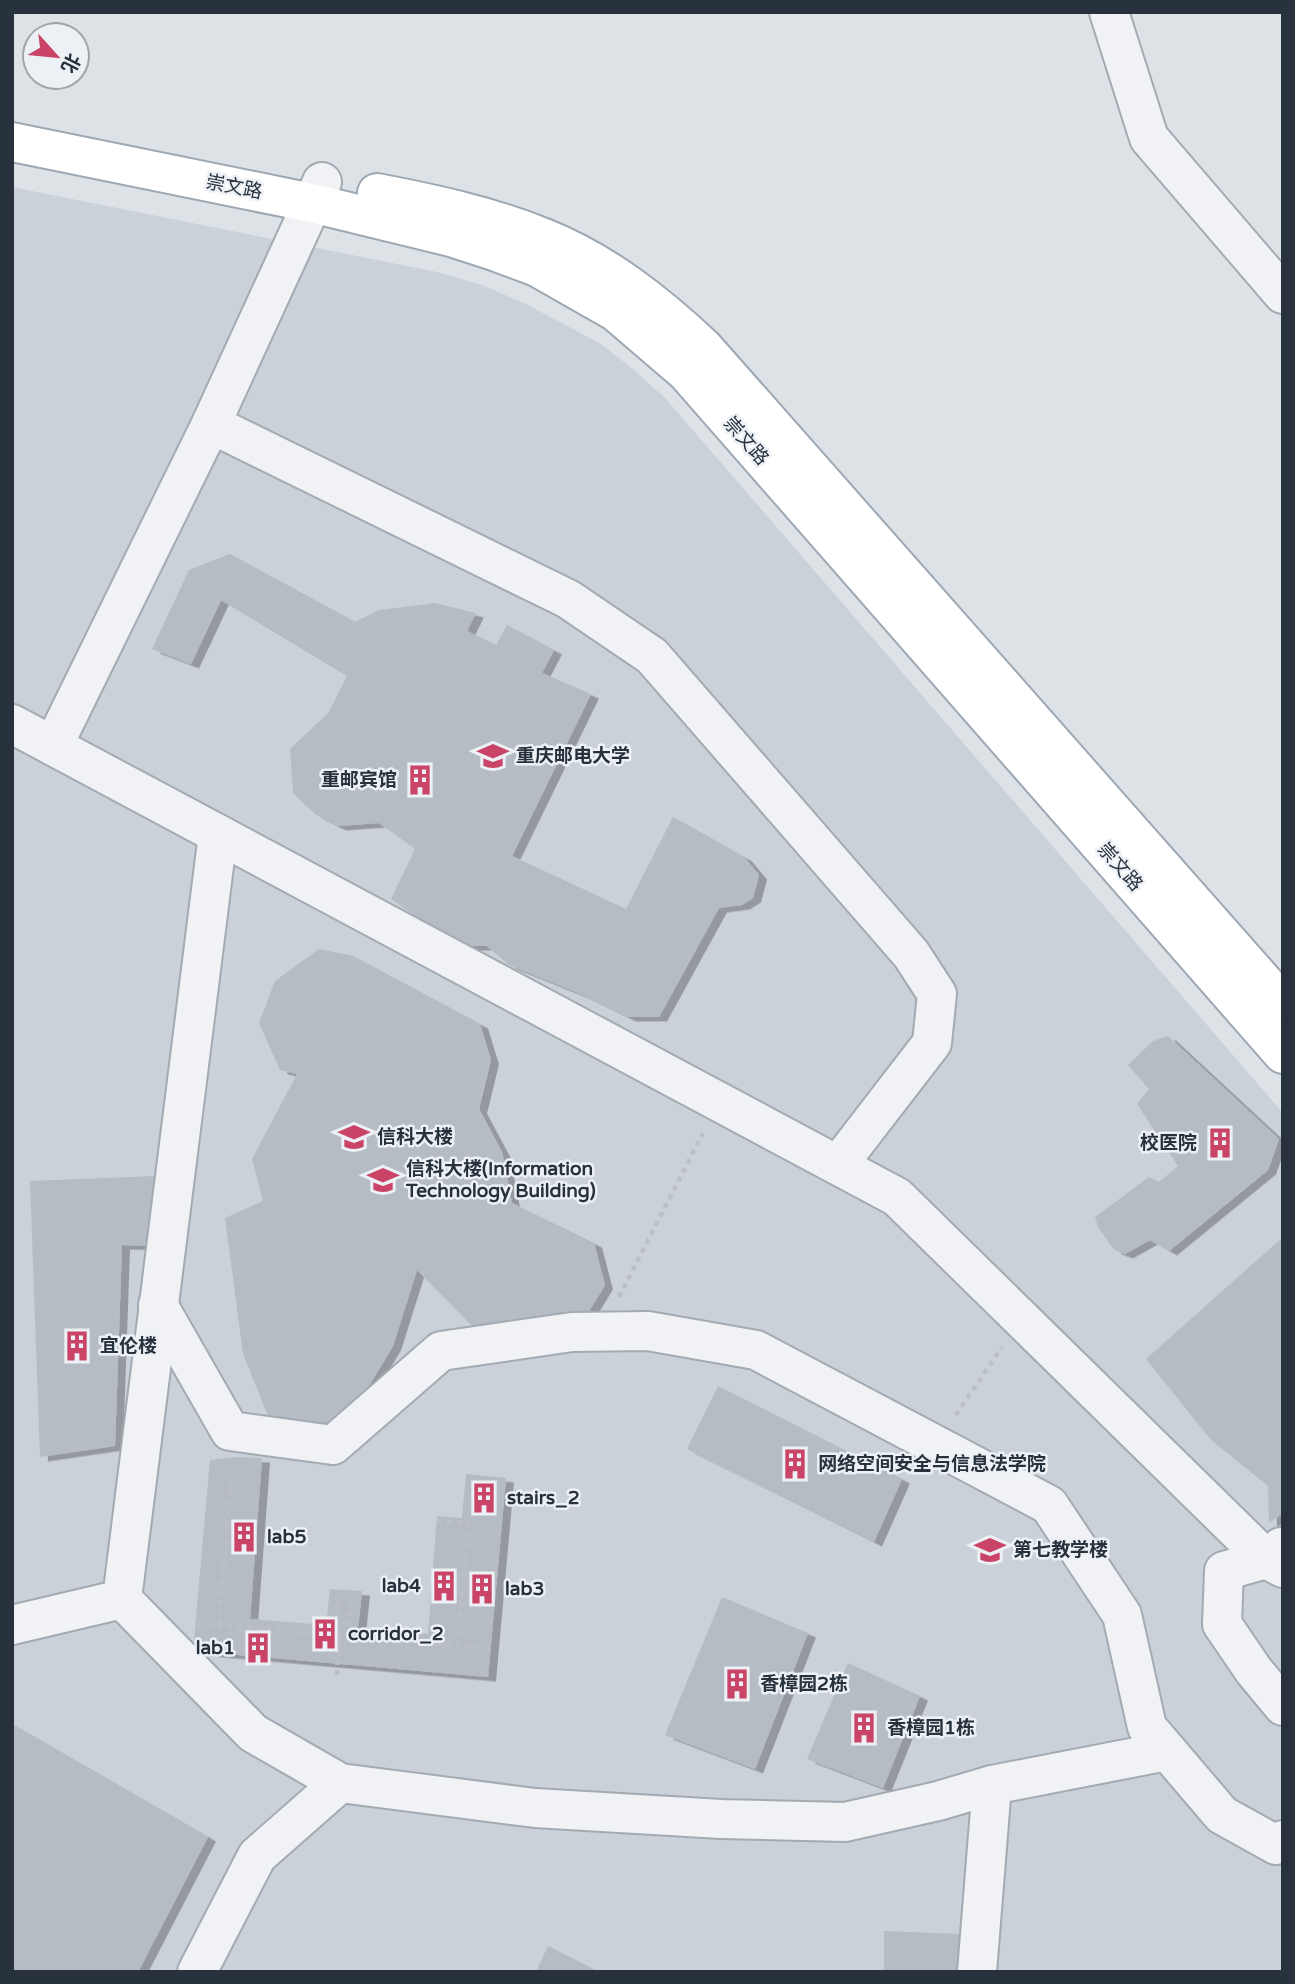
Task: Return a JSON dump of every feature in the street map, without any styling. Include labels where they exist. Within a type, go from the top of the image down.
[{"type":"main road","name":"崇文路","points":[[12,120],[317,192],[537,267],[616,312],[686,372],[1283,1054]]},
{"type":"main road","name":"崇文路","points":[[12,142],[317,192],[457,209],[545,238],[588,260],[633,288],[669,315],[703,347],[1283,1004]]},
{"type":"street","points":[[1109,12],[1149,138],[1283,294]]},
{"type":"street","points":[[53,746],[211,424],[317,192]]},
{"type":"street","points":[[211,424],[568,599],[652,656],[911,954],[937,994],[932,1043],[838,1165]]},
{"type":"street","points":[[12,724],[897,1196],[1021,1318],[1277,1558]]},
{"type":"street","points":[[122,1599],[218,834]]},
{"type":"street","points":[[158,1305],[230,1431],[333,1445],[441,1350],[572,1332],[648,1331],[756,1350],[1049,1505],[1122,1615],[1147,1727],[1222,1815],[1276,1845],[1283,1840]]},
{"type":"street","points":[[1277,1558],[1224,1571],[1222,1624],[1254,1671],[1283,1706]]},
{"type":"street","points":[[12,1625],[122,1599]]},
{"type":"street","points":[[122,1599],[253,1733],[340,1783],[535,1808],[721,1819],[845,1822],[992,1786],[1167,1751]]},
{"type":"street","points":[[197,1972],[257,1856],[340,1783]]},
{"type":"street","points":[[977,1972],[992,1786]]},
{"type":"path","points":[[601,1332],[719,1101]]},
{"type":"path","points":[[936,1445],[1021,1318]]},
{"type":"path","points":[[219,1625],[232,1457]]},
{"type":"path","points":[[437,1521],[468,1523],[457,1645]]},
{"type":"path","points":[[337,1675],[340,1593]]},
{"type":"path","points":[[348,1636],[351,1594]]},
{"type":"path","points":[[193,1623],[490,1648]]},
{"type":"shaded area","name":"重庆邮电大学","points":[[12,187],[437,272],[479,284],[524,303],[601,344],[666,399],[1283,1113],[1283,1972],[12,1972]]},
{"type":"building","name":"重邮宾馆","points":[[230,554],[355,622],[379,610],[435,603],[476,613],[467,631],[496,645],[507,625],[554,650],[542,673],[591,694],[512,856],[626,909],[673,817],[744,857],[759,875],[753,898],[742,905],[719,908],[659,1017],[628,1017],[581,994],[509,965],[487,946],[471,946],[425,923],[391,899],[415,849],[379,823],[338,826],[316,815],[293,793],[290,749],[329,712],[347,676],[221,600],[191,664],[152,649],[189,570]]},
{"type":"building","name":"信科大楼(Information Technology Building)","points":[[319,949],[353,956],[480,1024],[491,1060],[479,1109],[502,1152],[512,1203],[594,1243],[605,1285],[583,1321],[477,1331],[417,1270],[393,1346],[361,1399],[321,1429],[270,1421],[243,1354],[225,1218],[263,1201],[252,1159],[297,1074],[280,1070],[259,1023],[275,981]]},
{"type":"building","name":"校医院","points":[[1168,1036],[1279,1139],[1268,1170],[1169,1251],[1150,1240],[1125,1254],[1114,1250],[1098,1227],[1095,1217],[1149,1177],[1159,1182],[1178,1166],[1137,1104],[1149,1089],[1128,1065],[1153,1041]]},
{"type":"building","name":"宜伦楼","points":[[155,1176],[156,1246],[122,1245],[115,1446],[40,1457],[30,1181]]},
{"type":"building","points":[[1283,1237],[1283,1513],[1269,1523],[1268,1486],[1211,1440],[1146,1359]]},
{"type":"building","name":"网络空间安全与信息法学院","points":[[718,1386],[902,1479],[874,1542],[687,1449]]},
{"type":"building","points":[[262,1458],[250,1619],[326,1625],[330,1589],[362,1591],[358,1628],[428,1634],[437,1516],[462,1518],[466,1474],[506,1478],[488,1677],[193,1651],[210,1460]]},
{"type":"building","name":"香樟园2栋","points":[[722,1597],[808,1633],[755,1769],[665,1735]]},
{"type":"building","name":"香樟园1栋","points":[[848,1663],[920,1696],[883,1788],[807,1759]]},
{"type":"building","points":[[12,1724],[208,1837],[138,1972],[12,1972]]},
{"type":"building","points":[[884,1931],[960,1934],[958,1972],[884,1972]]},
{"type":"building","points":[[548,1946],[599,1972],[536,1972]]},
{"type":"place","name":"重庆邮电大学","points":[[493,756]]},
{"type":"place","name":"重邮宾馆","points":[[420,780]]},
{"type":"place","name":"信科大楼","points":[[354,1137]]},
{"type":"place","name":"校医院","points":[[1220,1143]]},
{"type":"place","name":"信科大楼(Information Technology Building)","points":[[383,1180]]},
{"type":"place","name":"宜伦楼","points":[[77,1346]]},
{"type":"place","name":"网络空间安全与信息法学院","points":[[795,1464]]},
{"type":"place","name":"stairs_2","points":[[484,1498]]},
{"type":"place","name":"lab5","points":[[244,1537]]},
{"type":"place","name":"第七教学楼","points":[[990,1550]]},
{"type":"place","name":"lab4","points":[[444,1586]]},
{"type":"place","name":"lab3","points":[[482,1589]]},
{"type":"place","name":"corridor_2","points":[[325,1634]]},
{"type":"place","name":"lab1","points":[[258,1648]]},
{"type":"place","name":"香樟园2栋","points":[[737,1684]]},
{"type":"place","name":"香樟园1栋","points":[[864,1728]]}]
